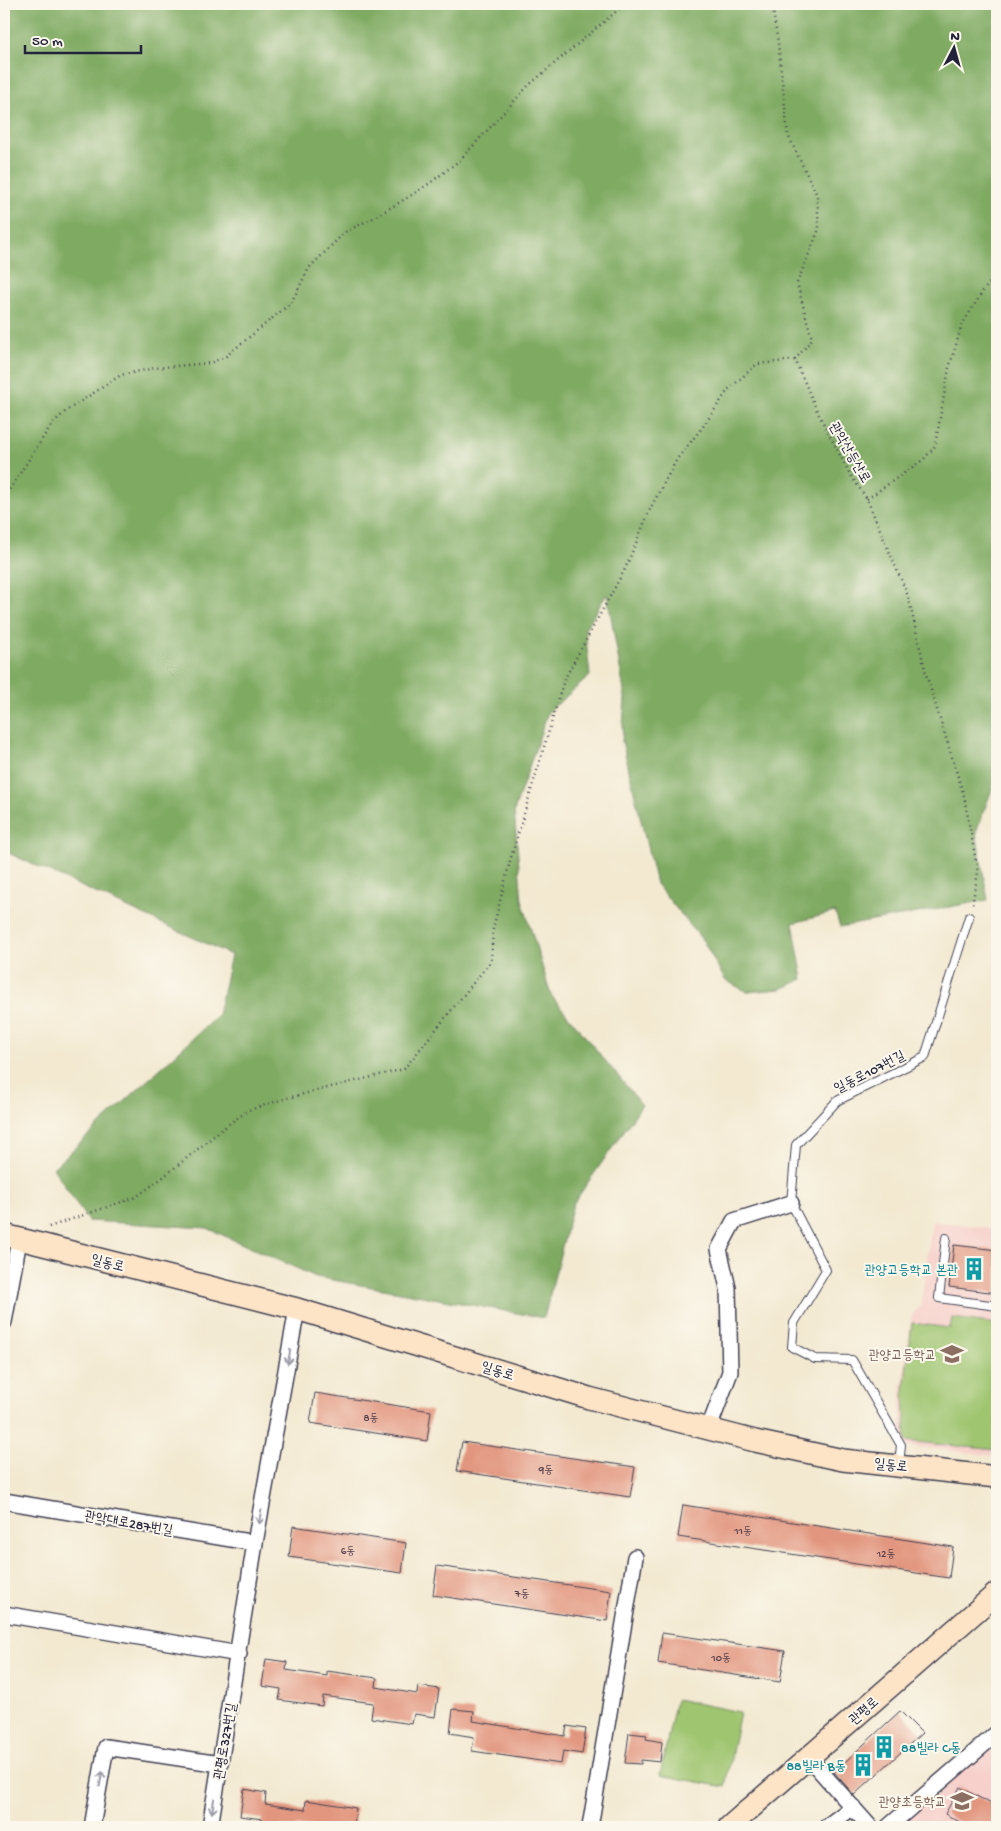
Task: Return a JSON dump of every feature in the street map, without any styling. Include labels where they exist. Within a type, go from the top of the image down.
[{"type":"street","points":[[709,1428],[730,1372],[728,1288],[719,1249],[734,1221],[791,1203]]},
{"type":"street","points":[[4,1322],[11,1237]]},
{"type":"street","name":"일동로","points":[[11,1237],[297,1309],[589,1398],[755,1440],[842,1460],[997,1477]]},
{"type":"street","name":"관평로327번길","points":[[210,1827],[255,1544],[297,1309]]},
{"type":"street","name":"관악대로287번길","points":[[4,1501],[255,1544]]},
{"type":"street","points":[[590,1827],[635,1557]]},
{"type":"street","name":"관평로","points":[[729,1827],[997,1593]]},
{"type":"street","points":[[4,1614],[239,1654]]},
{"type":"street","points":[[888,1827],[997,1733]]},
{"type":"street","points":[[92,1827],[106,1747],[220,1764]]},
{"type":"street","points":[[808,1757],[870,1827]]},
{"type":"street","points":[[826,1827],[853,1807]]},
{"type":"lane","name":"일동로107번길","points":[[791,1203],[796,1146],[837,1101],[925,1057],[969,917]]},
{"type":"lane","points":[[791,1203],[826,1270],[794,1323],[792,1347],[815,1359],[852,1360],[901,1445],[899,1465]]},
{"type":"lane","points":[[946,1238],[939,1298],[997,1306]]},
{"type":"path","points":[[4,498],[52,424],[66,411],[121,375],[154,368],[210,362],[225,356],[290,303],[309,268],[345,232],[407,198],[460,160],[529,86],[625,4]]},
{"type":"path","points":[[47,1227],[136,1197],[249,1110],[287,1098],[404,1069],[491,961],[493,929],[510,861],[564,680],[625,569],[651,507],[677,459],[702,428],[728,390],[757,364],[795,360],[812,339],[797,283],[819,230],[817,195],[788,135],[772,4]]},
{"type":"path","points":[[867,499],[924,458],[935,446],[949,368],[962,325],[997,274]]},
{"type":"path","name":"관악산등산로","points":[[795,360],[818,413],[851,476],[867,499],[908,596],[926,674],[964,796],[978,872],[969,917]]},
{"type":"shaded area","name":"관양고등학교","points":[[932,1221],[997,1229],[997,1456],[901,1445],[901,1394],[912,1314],[921,1306]]},
{"type":"shaded area","name":"관양초등학교","points":[[997,1739],[997,1827],[898,1827]]},
{"type":"green space","points":[[4,4],[997,4],[997,776],[976,832],[988,900],[840,927],[835,912],[793,923],[803,979],[781,989],[747,992],[725,980],[704,942],[656,884],[622,741],[625,697],[607,594],[585,629],[590,676],[548,712],[514,811],[522,900],[551,995],[642,1105],[573,1204],[544,1318],[316,1277],[207,1228],[88,1221],[53,1168],[218,1015],[231,955],[4,851]]},
{"type":"green space","points":[[952,1318],[997,1324],[997,1450],[906,1441],[904,1390],[912,1323],[950,1328]]},
{"type":"green space","points":[[676,1699],[740,1712],[725,1787],[660,1775]]},
{"type":"building","name":"관양고등학교 본관","points":[[954,1245],[997,1250],[997,1293],[949,1287]]},
{"type":"building","points":[[315,1393],[431,1411],[427,1441],[310,1423]]},
{"type":"building","points":[[462,1442],[635,1467],[630,1497],[457,1471]]},
{"type":"building","points":[[683,1505],[953,1547],[949,1578],[678,1537]]},
{"type":"building","points":[[293,1526],[406,1543],[402,1573],[289,1557]]},
{"type":"building","points":[[437,1566],[611,1591],[607,1621],[433,1595]]},
{"type":"building","points":[[662,1633],[785,1651],[780,1682],[658,1663]]},
{"type":"building","points":[[266,1659],[287,1662],[286,1670],[327,1676],[327,1671],[377,1678],[376,1687],[417,1694],[418,1686],[439,1689],[435,1717],[414,1714],[412,1724],[371,1718],[373,1703],[323,1696],[322,1706],[279,1700],[281,1689],[262,1686]]},
{"type":"building","points":[[453,1709],[474,1711],[473,1721],[565,1736],[567,1726],[586,1729],[582,1754],[563,1751],[561,1764],[472,1751],[474,1737],[450,1733]]},
{"type":"building","points":[[900,1711],[922,1733],[854,1795],[834,1772]]},
{"type":"building","points":[[629,1733],[647,1735],[646,1739],[662,1742],[660,1762],[641,1760],[641,1764],[625,1763]]},
{"type":"building","points":[[960,1787],[997,1807],[997,1827],[969,1827],[945,1814]]},
{"type":"building","points":[[244,1789],[266,1793],[265,1804],[305,1810],[306,1800],[356,1808],[354,1827],[260,1827],[262,1819],[240,1816]]},
{"type":"place","name":"관양고등학교 본관","points":[[974,1269]]},
{"type":"place","name":"관양고등학교","points":[[952,1354]]},
{"type":"place","name":"88빌라 C동","points":[[884,1747]]},
{"type":"place","name":"88빌라 B동","points":[[863,1765]]},
{"type":"place","name":"관양초등학교","points":[[962,1801]]}]
